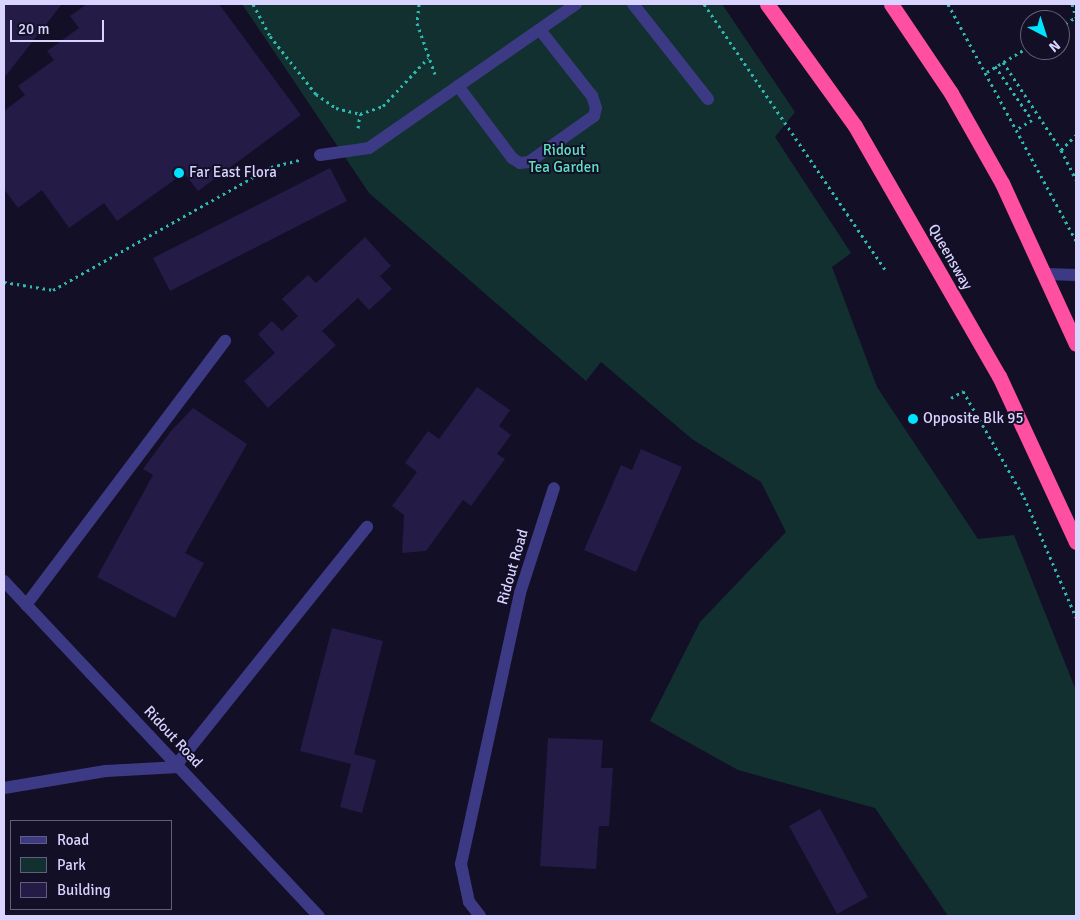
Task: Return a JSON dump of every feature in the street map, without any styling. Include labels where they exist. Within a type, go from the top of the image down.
[{"type":"highway","name":"Queensway","points":[[767,4],[855,126],[999,376],[1076,542]]},
{"type":"highway","points":[[891,4],[951,92],[1002,183],[1072,323],[1076,344]]},
{"type":"street","points":[[320,155],[369,148],[576,4]]},
{"type":"street","points":[[633,4],[708,99]]},
{"type":"street","points":[[458,86],[512,158],[520,164],[529,162],[594,116],[596,108],[592,96],[540,30]]},
{"type":"street","points":[[1047,274],[1076,276]]},
{"type":"street","points":[[26,604],[225,341]]},
{"type":"street","name":"Ridout Road","points":[[480,916],[469,902],[461,864],[520,592],[554,488]]},
{"type":"street","points":[[4,788],[106,771],[178,766],[367,527]]},
{"type":"street","name":"Ridout Road","points":[[4,581],[319,916]]},
{"type":"path","points":[[253,4],[270,36],[316,94],[336,108],[360,114],[383,106],[428,58]]},
{"type":"path","points":[[419,4],[417,23],[428,58],[447,94]]},
{"type":"path","points":[[704,4],[885,269]]},
{"type":"path","points":[[948,4],[987,72],[1076,241]]},
{"type":"path","points":[[1072,4],[1076,17]]},
{"type":"path","points":[[987,72],[1020,52]]},
{"type":"path","points":[[1003,62],[1060,150],[1076,180]]},
{"type":"path","points":[[995,66],[1032,120],[1017,129]]},
{"type":"path","points":[[360,114],[358,130],[369,148]]},
{"type":"path","points":[[1060,150],[1076,135]]},
{"type":"path","points":[[4,282],[53,290],[271,167],[320,155]]},
{"type":"path","points":[[951,398],[963,391],[1024,497],[1076,617]]},
{"type":"green space","name":"Ridout Tea Garden","points":[[242,4],[722,4],[795,112],[775,137],[851,253],[832,267],[877,387],[978,539],[1014,535],[1075,688],[1076,916],[948,916],[875,808],[738,770],[650,721],[700,622],[786,532],[761,482],[692,439],[601,362],[586,381],[369,193]]},
{"type":"building","points":[[4,4],[62,4],[4,78]]},
{"type":"building","points":[[87,4],[219,4],[301,115],[198,191],[184,173],[117,221],[104,203],[69,228],[42,190],[18,208],[4,189],[4,111],[25,95],[18,86],[54,60],[47,51],[79,28],[70,16]]},
{"type":"building","points":[[330,168],[347,201],[170,291],[153,258]]},
{"type":"building","points":[[365,237],[391,266],[380,276],[392,289],[369,310],[358,298],[322,331],[336,345],[268,408],[244,381],[275,353],[258,334],[272,321],[282,331],[298,316],[282,299],[308,275],[316,283]]},
{"type":"building","points":[[477,387],[510,410],[499,426],[511,435],[497,454],[505,459],[471,506],[463,500],[426,551],[402,553],[404,515],[392,506],[417,472],[405,463],[428,431],[439,439]]},
{"type":"building","points":[[193,408],[247,444],[185,553],[204,563],[175,618],[97,577],[153,475],[143,469],[171,431]]},
{"type":"building","points":[[641,449],[682,467],[636,572],[584,550],[621,465],[632,470]]},
{"type":"building","points":[[332,628],[383,641],[354,754],[376,760],[362,813],[340,807],[351,764],[300,751]]},
{"type":"building","points":[[548,738],[603,740],[601,768],[613,768],[609,826],[599,826],[596,869],[540,866]]},
{"type":"building","points":[[820,809],[868,897],[837,914],[789,826]]},
{"type":"place","name":"Far East Flora","points":[[179,173]]},
{"type":"place","name":"Opposite Blk 95","points":[[913,419]]}]
